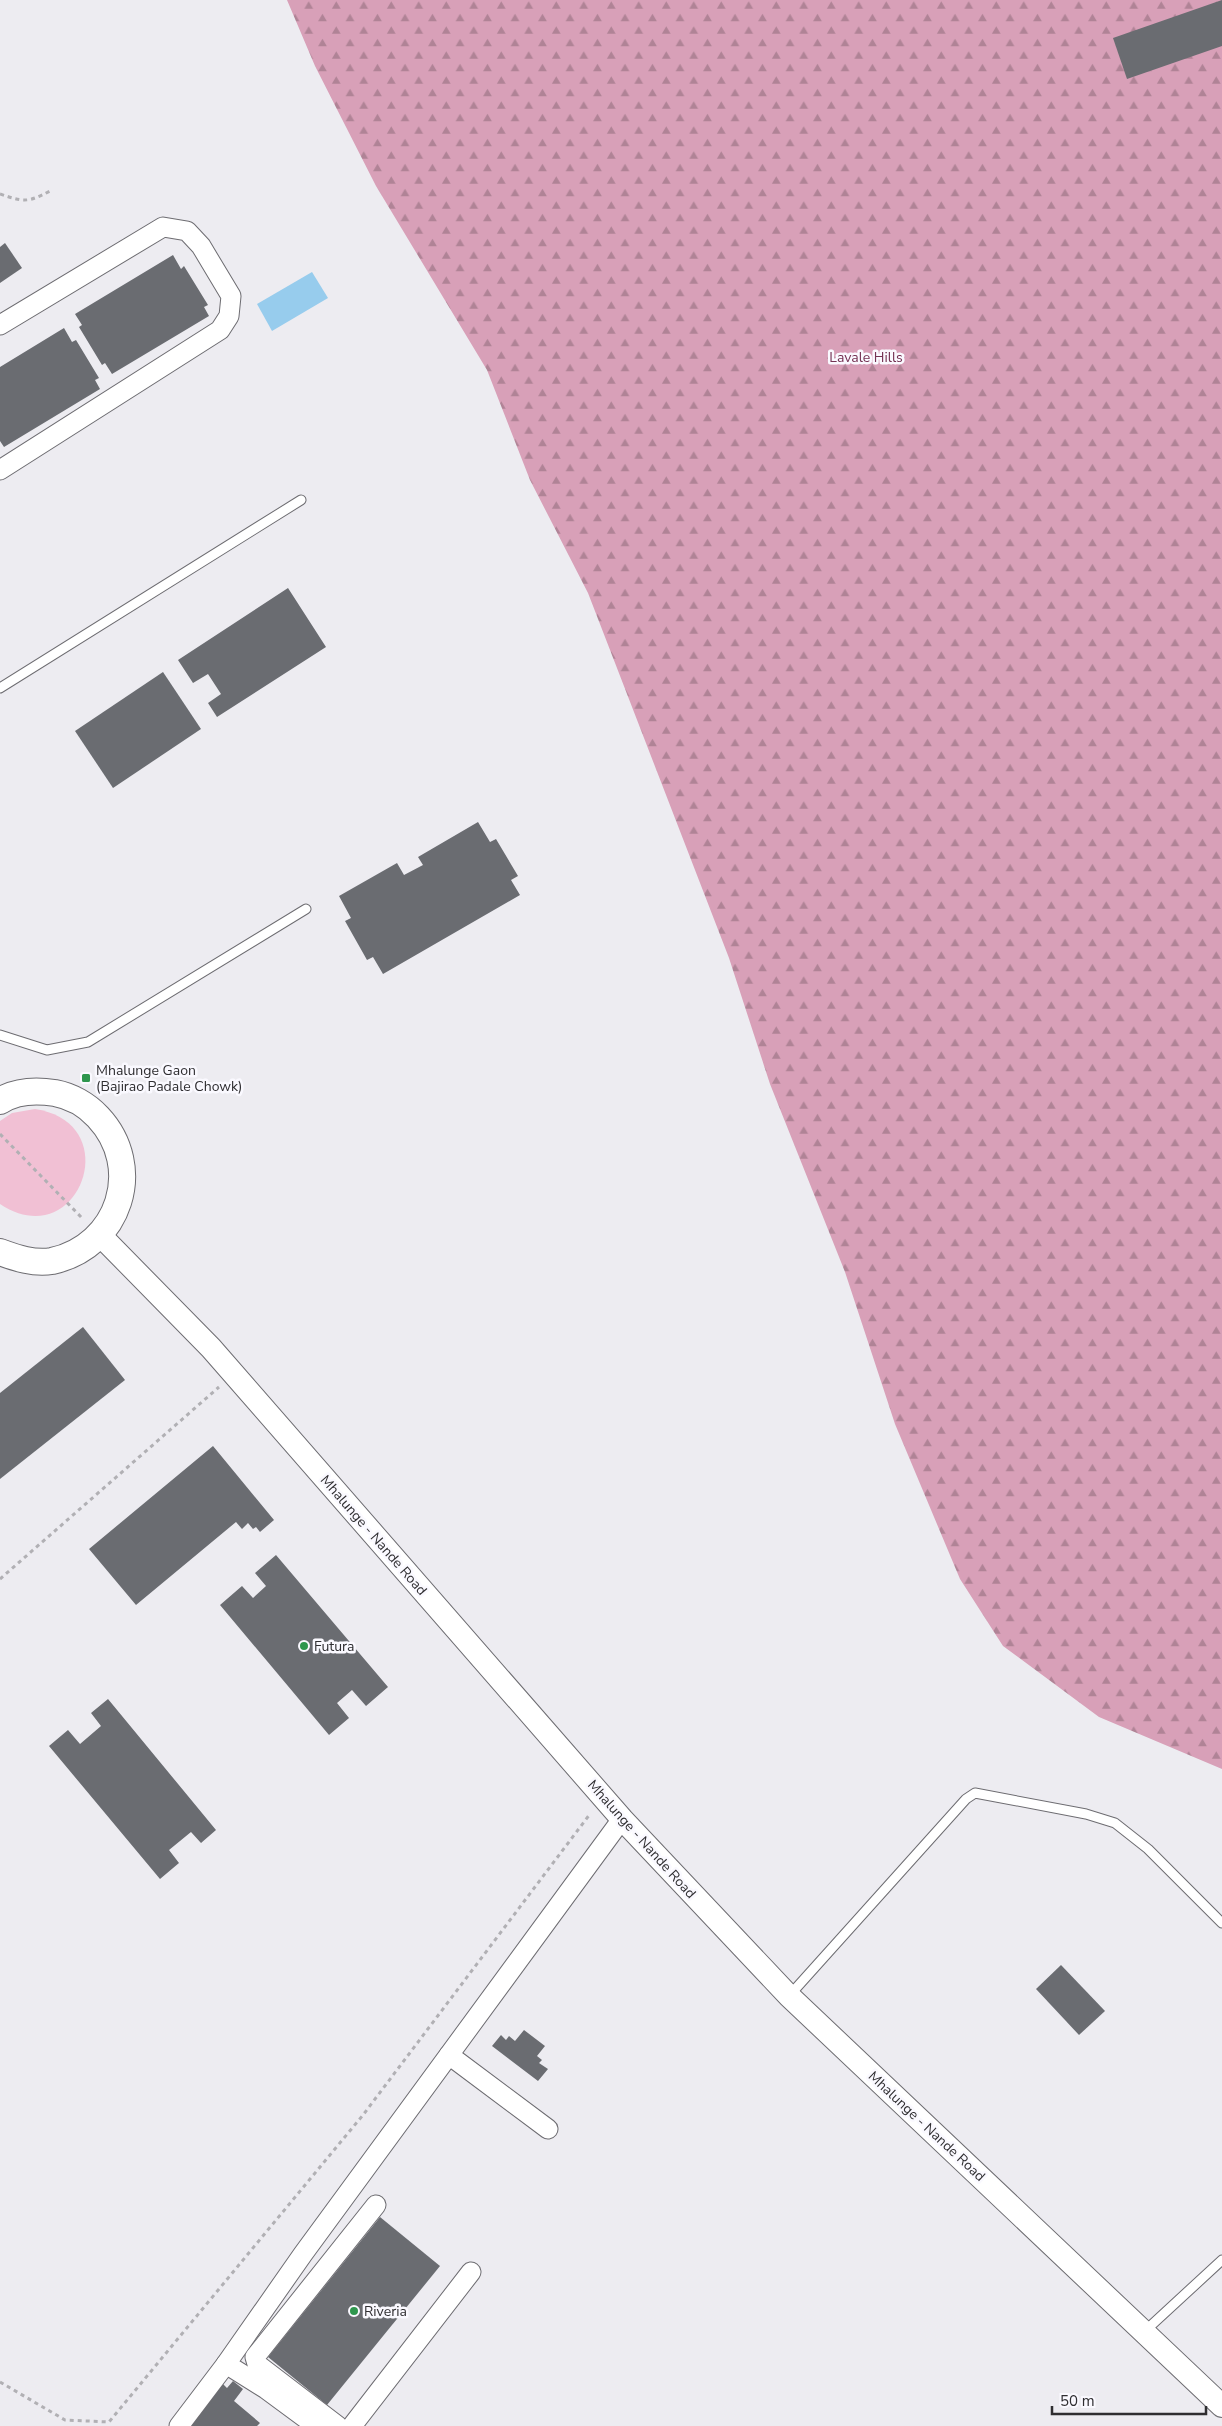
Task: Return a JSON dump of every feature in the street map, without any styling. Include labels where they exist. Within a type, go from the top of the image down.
[{"type":"main road","points":[[0,1100],[8,1096],[36,1090],[64,1094],[89,1108],[109,1129],[120,1155],[123,1184],[116,1211],[100,1235],[77,1252],[50,1261],[22,1260],[0,1252]]},
{"type":"street","points":[[0,325],[163,226],[187,231],[201,246],[231,296],[230,316],[220,330],[0,470]]},
{"type":"street","name":"Mhalunge - Nande Road","points":[[100,1235],[211,1348],[233,1376],[622,1819],[789,1996],[1222,2406]]},
{"type":"street","points":[[179,2426],[622,1819]]},
{"type":"street","points":[[449,2055],[548,2129]]},
{"type":"street","points":[[338,2426],[255,2361],[257,2353],[376,2205]]},
{"type":"street","points":[[303,2254],[324,2271]]},
{"type":"street","points":[[352,2426],[471,2272]]},
{"type":"street","points":[[226,2364],[316,2426]]},
{"type":"lane","points":[[0,688],[301,500]]},
{"type":"lane","points":[[0,1035],[47,1050],[88,1042],[306,910]]},
{"type":"lane","points":[[789,1996],[966,1799],[975,1793],[1086,1814],[1115,1823],[1148,1849],[1222,1923]]},
{"type":"lane","points":[[1144,2331],[1222,2260]]},
{"type":"path","points":[[0,194],[32,201],[50,191]]},
{"type":"path","points":[[0,1134],[67,1204],[100,1235]]},
{"type":"path","points":[[0,1579],[233,1376]]},
{"type":"path","points":[[0,2382],[65,2420],[109,2422],[364,2115],[603,1796]]},
{"type":"shaded area","points":[[35,1109],[63,1119],[80,1137],[85,1159],[82,1181],[70,1200],[51,1213],[28,1215],[0,1204],[0,1121],[12,1113]]},
{"type":"green space","name":"Lavale Hills","points":[[287,0],[1222,0],[1222,1769],[1099,1717],[1003,1646],[960,1579],[895,1424],[845,1272],[770,1084],[729,958],[588,593],[530,480],[487,370],[376,186],[315,66]]},
{"type":"water","points":[[312,272],[328,298],[272,331],[257,304]]},
{"type":"building","points":[[1222,0],[1222,46],[1127,79],[1113,38]]},
{"type":"building","points":[[5,243],[22,268],[0,283],[0,247]]},
{"type":"building","points":[[173,255],[181,269],[184,266],[208,305],[204,307],[209,316],[112,374],[105,363],[102,365],[79,327],[82,325],[75,314]]},
{"type":"building","points":[[64,328],[72,342],[76,340],[99,378],[95,380],[100,389],[4,447],[0,441],[0,367]]},
{"type":"building","points":[[288,588],[326,647],[217,717],[208,703],[221,694],[208,674],[193,683],[178,660]]},
{"type":"building","points":[[163,672],[201,729],[113,788],[75,731]]},
{"type":"building","points":[[478,822],[490,842],[496,839],[518,876],[511,880],[520,895],[383,974],[373,957],[367,960],[345,921],[351,918],[339,896],[397,863],[404,875],[423,865],[418,857]]},
{"type":"building","points":[[83,1327],[125,1380],[0,1479],[0,1393]]},
{"type":"building","points":[[213,1446],[274,1520],[260,1532],[256,1527],[253,1529],[248,1523],[242,1529],[236,1522],[136,1605],[89,1549]]},
{"type":"building","name":"Futura","points":[[276,1555],[388,1687],[366,1706],[352,1690],[337,1703],[349,1718],[329,1735],[220,1605],[242,1586],[253,1598],[266,1586],[255,1573]]},
{"type":"building","points":[[108,1699],[216,1830],[201,1843],[191,1832],[169,1850],[179,1863],[160,1879],[49,1746],[68,1730],[80,1744],[101,1726],[91,1713]]},
{"type":"building","points":[[1061,1965],[1105,2011],[1079,2035],[1036,1989]]},
{"type":"building","points":[[524,2030],[545,2046],[537,2056],[542,2060],[539,2063],[548,2069],[538,2081],[492,2046],[501,2035],[506,2040],[509,2036],[515,2041]]},
{"type":"building","name":"Riveria","points":[[380,2217],[440,2266],[327,2405],[268,2357]]},
{"type":"building","points":[[233,2381],[243,2389],[234,2401],[260,2423],[257,2426],[185,2426],[221,2382],[227,2388]]},
{"type":"place","name":"Mhalunge Gaon (Bajirao Padale Chowk)","points":[[86,1078]]},
{"type":"place","name":"Futura","points":[[304,1646]]},
{"type":"place","name":"Riveria","points":[[354,2311]]}]
